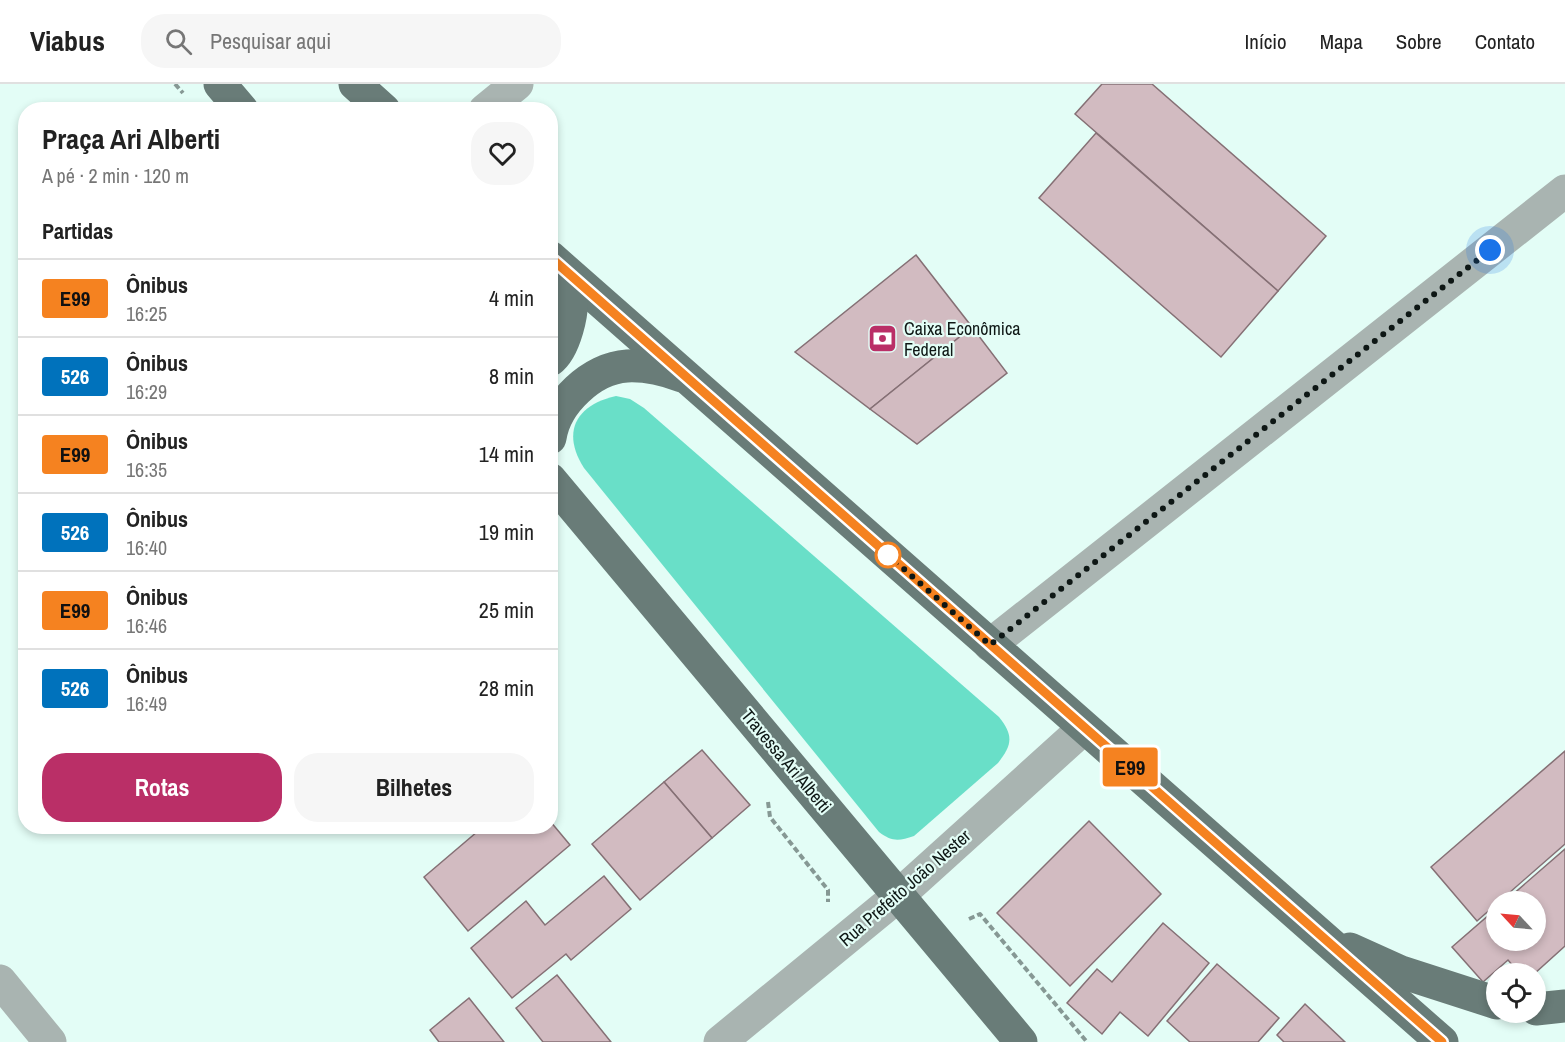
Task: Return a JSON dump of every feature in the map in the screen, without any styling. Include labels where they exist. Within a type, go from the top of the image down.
[{"type":"main road","points":[[220,84],[235,102]]},
{"type":"main road","points":[[355,84],[375,102]]},
{"type":"main road","points":[[558,264],[1442,1042]]},
{"type":"main road","points":[[558,272],[570,294],[568,328],[558,350]]},
{"type":"main road","points":[[558,417],[567,399],[593,378],[625,366],[658,367],[689,379]]},
{"type":"main road","name":"Travessa Ari Alberti","points":[[558,485],[1021,1042]]},
{"type":"main road","points":[[1321,936],[1401,972],[1486,999]]},
{"type":"main road","points":[[1546,1008],[1565,1006]]},
{"type":"street","points":[[495,102],[517,84]]},
{"type":"street","points":[[990,645],[1565,191]]},
{"type":"street","name":"Rua Prefeito João Nester","points":[[720,1042],[898,896],[1084,728]]},
{"type":"street","points":[[0,981],[50,1042]]},
{"type":"path","points":[[807,862],[828,890],[829,901],[824,908]]},
{"type":"path","points":[[980,914],[1087,1042]]},
{"type":"green space","points":[[616,396],[630,399],[644,408],[999,717],[1004,724],[1009,740],[1006,751],[998,763],[914,836],[896,840],[879,832],[584,468],[574,443],[573,432],[576,422],[591,406]]},
{"type":"building","points":[[1102,84],[1152,84],[1326,236],[1278,291],[1075,114]]},
{"type":"building","points":[[1096,133],[1278,291],[1221,357],[1039,198]]},
{"type":"building","name":"Caixa Econômica Federal","points":[[916,255],[972,327],[870,409],[795,352]]},
{"type":"building","points":[[972,327],[1007,373],[917,444],[870,409]]},
{"type":"building","points":[[702,750],[750,805],[712,838],[664,782]]},
{"type":"building","points":[[1565,751],[1565,844],[1511,891],[1486,891],[1486,913],[1477,921],[1431,867]]},
{"type":"building","points":[[664,782],[712,838],[640,900],[592,844]]},
{"type":"building","points":[[1089,821],[1161,894],[1070,986],[997,913]]},
{"type":"building","points":[[558,831],[570,845],[468,931],[424,877],[475,834],[558,834]]},
{"type":"building","points":[[1565,849],[1565,946],[1546,963],[1511,963],[1508,960],[1505,963],[1486,963],[1486,979],[1483,982],[1452,947],[1486,918],[1486,951],[1546,951],[1546,891],[1517,891]]},
{"type":"building","points":[[604,876],[631,909],[571,960],[566,954],[512,998],[471,948],[526,901],[545,925]]},
{"type":"building","points":[[1163,923],[1209,963],[1148,1036],[1120,1012],[1102,1034],[1067,1003],[1097,969],[1112,982]]},
{"type":"building","points":[[1217,964],[1279,1018],[1258,1042],[1190,1042],[1167,1021]]},
{"type":"building","points":[[557,975],[611,1042],[543,1042],[516,1008]]},
{"type":"building","points":[[469,998],[504,1042],[439,1042],[430,1030]]},
{"type":"building","points":[[1305,1004],[1345,1042],[1284,1042],[1277,1035]]},
{"type":"bus line","name":"E99","points":[[558,264],[1442,1042]]},
{"type":"place","name":"Caixa Econômica Federal","points":[[883,339]]},
{"type":"route","points":[[888,555],[990,645],[1490,250]]}]
